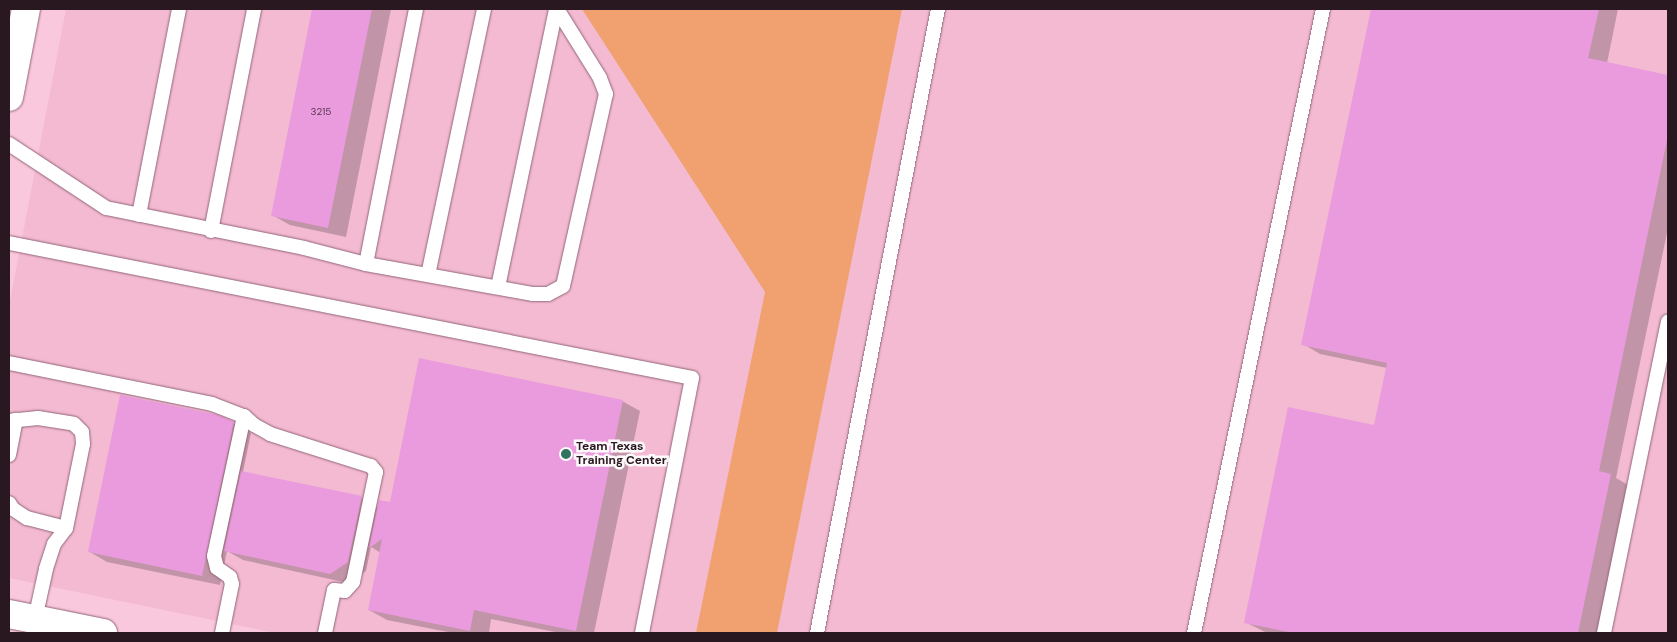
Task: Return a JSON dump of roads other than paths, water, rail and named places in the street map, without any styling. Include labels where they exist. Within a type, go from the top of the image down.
[{"type":"main road","points":[[9,97],[26,9]]},
{"type":"main road","points":[[9,614],[103,633]]},
{"type":"lane","points":[[139,215],[179,9]]},
{"type":"lane","points":[[211,231],[254,9]]},
{"type":"lane","points":[[366,264],[416,9]]},
{"type":"lane","points":[[428,275],[484,9]]},
{"type":"lane","points":[[9,144],[106,208],[211,231],[304,248],[366,264],[532,294],[548,294],[563,286],[606,94],[600,78],[556,9]]},
{"type":"lane","points":[[498,288],[556,9]]},
{"type":"lane","points":[[817,633],[938,9]]},
{"type":"lane","points":[[1194,633],[1323,9]]},
{"type":"lane","points":[[9,243],[692,378],[642,633]]},
{"type":"lane","points":[[1604,633],[1668,321]]},
{"type":"lane","points":[[9,363],[212,404],[244,416],[270,434],[366,463],[376,472],[353,582],[345,591],[335,589],[325,633]]},
{"type":"lane","points":[[222,633],[232,584],[230,577],[217,568],[214,556],[244,416]]},
{"type":"lane","points":[[9,455],[12,420],[38,418],[74,424],[82,432],[83,444],[66,528],[54,544],[46,569],[35,620]]},
{"type":"lane","points":[[9,503],[13,510],[27,518],[66,528]]},
{"type":"place","name":"Team Texas Training Center","points":[[566,454]]}]
